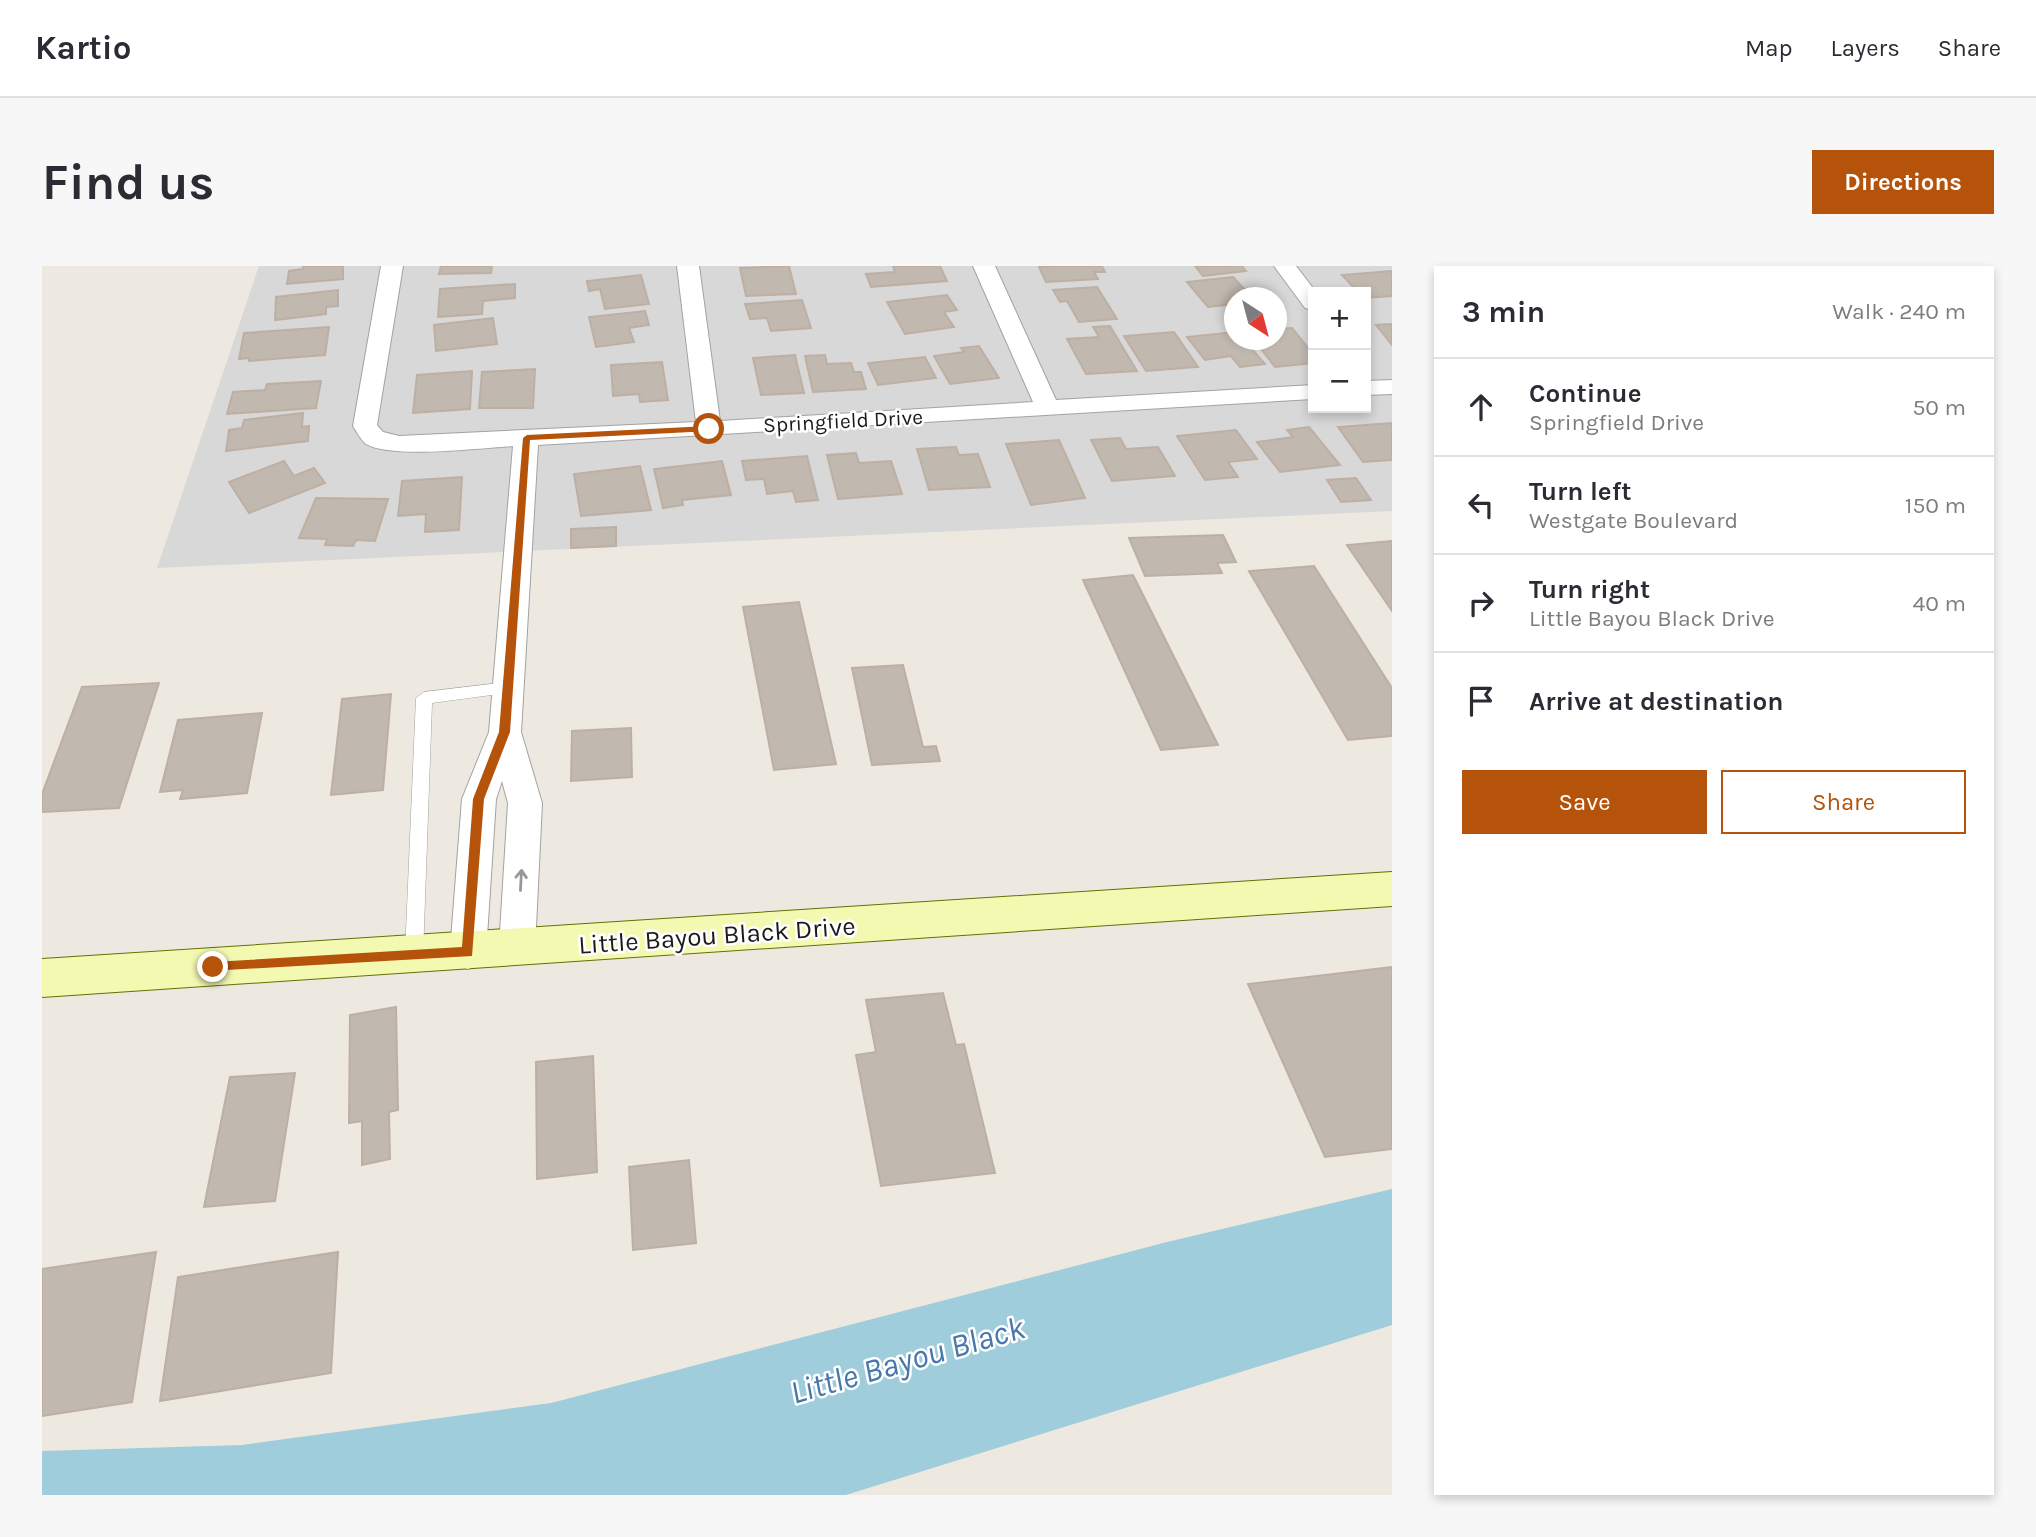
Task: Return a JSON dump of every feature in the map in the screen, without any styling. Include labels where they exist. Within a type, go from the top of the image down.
[{"type":"main road","name":"Little Bayou Black Drive","points":[[42,978],[1392,889]]},
{"type":"street","name":"Springfield Drive","points":[[392,266],[365,426],[373,439],[399,444],[709,429],[1308,392]]},
{"type":"street","points":[[688,266],[709,429]]},
{"type":"street","points":[[984,266],[1048,409]]},
{"type":"street","points":[[1285,266],[1308,296]]},
{"type":"street","points":[[468,952],[479,799],[505,732],[527,438]]},
{"type":"street","points":[[505,732],[524,803],[517,948]]},
{"type":"lane","points":[[414,955],[424,698],[508,688]]},
{"type":"shaded area","points":[[259,266],[1392,266],[1392,511],[157,568]]},
{"type":"water","name":"Little Bayou Black","points":[[1392,1189],[1392,1325],[846,1495],[42,1495],[42,1451],[242,1445],[551,1403],[1167,1242]]},
{"type":"building","points":[[303,266],[343,266],[343,279],[287,284],[289,271],[303,269]]},
{"type":"building","points":[[441,266],[492,266],[491,273],[439,274]]},
{"type":"building","points":[[789,266],[796,294],[746,296],[740,268]]},
{"type":"building","points":[[893,266],[940,266],[947,281],[871,287],[866,274],[895,272]]},
{"type":"building","points":[[1102,266],[1105,272],[1094,272],[1098,279],[1046,282],[1039,267]]},
{"type":"building","points":[[1195,266],[1242,266],[1246,271],[1203,276]]},
{"type":"building","points":[[1392,271],[1392,296],[1371,298],[1371,287],[1353,287],[1342,275]]},
{"type":"building","points":[[641,275],[649,304],[605,309],[600,289],[589,291],[587,281]]},
{"type":"building","points":[[1233,277],[1242,287],[1224,287],[1224,305],[1208,307],[1187,282]]},
{"type":"building","points":[[515,284],[515,298],[483,301],[482,314],[438,317],[440,289]]},
{"type":"building","points":[[1097,287],[1117,319],[1079,322],[1067,301],[1060,302],[1053,290]]},
{"type":"building","points":[[338,290],[338,306],[326,307],[326,314],[275,320],[276,297]]},
{"type":"building","points":[[947,295],[957,310],[944,312],[954,327],[905,334],[887,302]]},
{"type":"building","points":[[802,300],[811,328],[771,331],[767,318],[750,319],[745,304]]},
{"type":"building","points":[[645,311],[649,325],[629,328],[634,342],[596,347],[589,317]]},
{"type":"building","points":[[493,318],[497,344],[436,351],[434,325]]},
{"type":"building","points":[[1392,324],[1392,345],[1376,325]]},
{"type":"building","points":[[1110,326],[1137,371],[1086,374],[1067,339],[1099,337],[1093,327]]},
{"type":"building","points":[[329,327],[325,355],[249,361],[249,358],[239,359],[244,333]]},
{"type":"building","points":[[1287,328],[1292,328],[1308,348],[1308,364],[1275,367],[1262,350],[1287,350]]},
{"type":"building","points":[[1174,332],[1198,367],[1146,371],[1124,336]]},
{"type":"building","points":[[1224,333],[1224,350],[1253,350],[1265,364],[1240,367],[1231,356],[1205,360],[1187,337]]},
{"type":"building","points":[[979,346],[999,378],[950,384],[934,356],[964,352],[961,348]]},
{"type":"building","points":[[795,355],[804,393],[761,395],[753,358]]},
{"type":"building","points":[[825,355],[827,364],[851,363],[854,372],[861,372],[866,389],[813,392],[805,356]]},
{"type":"building","points":[[925,357],[936,378],[878,385],[868,363]]},
{"type":"building","points":[[662,362],[668,400],[640,402],[639,394],[613,396],[611,365]]},
{"type":"building","points":[[535,369],[533,408],[479,408],[482,372]]},
{"type":"building","points":[[472,371],[470,409],[413,413],[417,375]]},
{"type":"building","points":[[321,381],[316,408],[227,414],[233,392],[265,390],[267,384]]},
{"type":"building","points":[[303,413],[302,427],[309,426],[308,441],[226,451],[229,430],[242,428],[244,420]]},
{"type":"building","points":[[1392,423],[1392,460],[1363,462],[1338,427]]},
{"type":"building","points":[[1309,427],[1340,465],[1280,472],[1257,442],[1293,437],[1287,430]]},
{"type":"building","points":[[1236,430],[1257,459],[1228,462],[1238,477],[1205,480],[1177,436]]},
{"type":"building","points":[[1120,438],[1126,449],[1158,447],[1175,476],[1112,481],[1091,440]]},
{"type":"building","points":[[1059,440],[1085,498],[1031,505],[1006,444]]},
{"type":"building","points":[[956,447],[959,455],[978,454],[990,487],[929,490],[917,449]]},
{"type":"building","points":[[856,453],[859,463],[891,461],[902,494],[838,499],[827,455]]},
{"type":"building","points":[[807,456],[818,500],[796,502],[793,491],[767,494],[764,479],[746,480],[742,461]]},
{"type":"building","points":[[284,461],[294,476],[314,468],[325,483],[249,513],[229,482]]},
{"type":"building","points":[[722,461],[731,495],[682,500],[683,505],[663,508],[654,469]]},
{"type":"building","points":[[640,466],[651,510],[581,516],[574,474]]},
{"type":"building","points":[[462,477],[459,530],[425,532],[426,514],[398,516],[402,481]]},
{"type":"building","points":[[1356,478],[1371,500],[1341,502],[1327,480]]},
{"type":"building","points":[[316,498],[388,499],[375,541],[356,540],[353,546],[325,545],[327,539],[299,538]]},
{"type":"building","points":[[616,527],[616,546],[571,548],[571,529]]},
{"type":"building","points":[[1223,535],[1236,562],[1217,563],[1222,573],[1145,576],[1129,538]]},
{"type":"building","points":[[1392,541],[1392,611],[1347,545]]},
{"type":"building","points":[[1314,566],[1392,688],[1392,736],[1348,740],[1249,571]]},
{"type":"building","points":[[1133,575],[1218,745],[1161,750],[1083,580]]},
{"type":"building","points":[[799,602],[836,764],[774,770],[743,607]]},
{"type":"building","points":[[903,665],[923,747],[936,746],[940,761],[872,765],[852,668]]},
{"type":"building","points":[[159,683],[119,808],[42,812],[42,794],[82,687]]},
{"type":"building","points":[[391,694],[383,790],[331,795],[342,699]]},
{"type":"building","points":[[262,713],[247,793],[180,799],[183,790],[160,792],[178,720]]},
{"type":"building","points":[[631,728],[632,777],[571,781],[572,731]]},
{"type":"building","points":[[1392,967],[1392,1149],[1325,1157],[1248,984]]},
{"type":"building","points":[[943,993],[956,1045],[964,1044],[995,1173],[881,1186],[856,1055],[876,1052],[866,1000]]},
{"type":"building","points":[[396,1007],[398,1110],[389,1112],[390,1159],[362,1165],[362,1121],[349,1123],[350,1015]]},
{"type":"building","points":[[593,1056],[597,1172],[537,1179],[536,1062]]},
{"type":"building","points":[[295,1073],[275,1201],[204,1207],[230,1077]]},
{"type":"building","points":[[689,1160],[696,1243],[633,1250],[629,1167]]},
{"type":"building","points":[[156,1252],[132,1402],[42,1416],[42,1269]]},
{"type":"building","points":[[338,1252],[331,1373],[160,1401],[178,1277]]},
{"type":"route","points":[[213,967],[468,952],[479,799],[505,732],[527,438],[709,429]]}]
